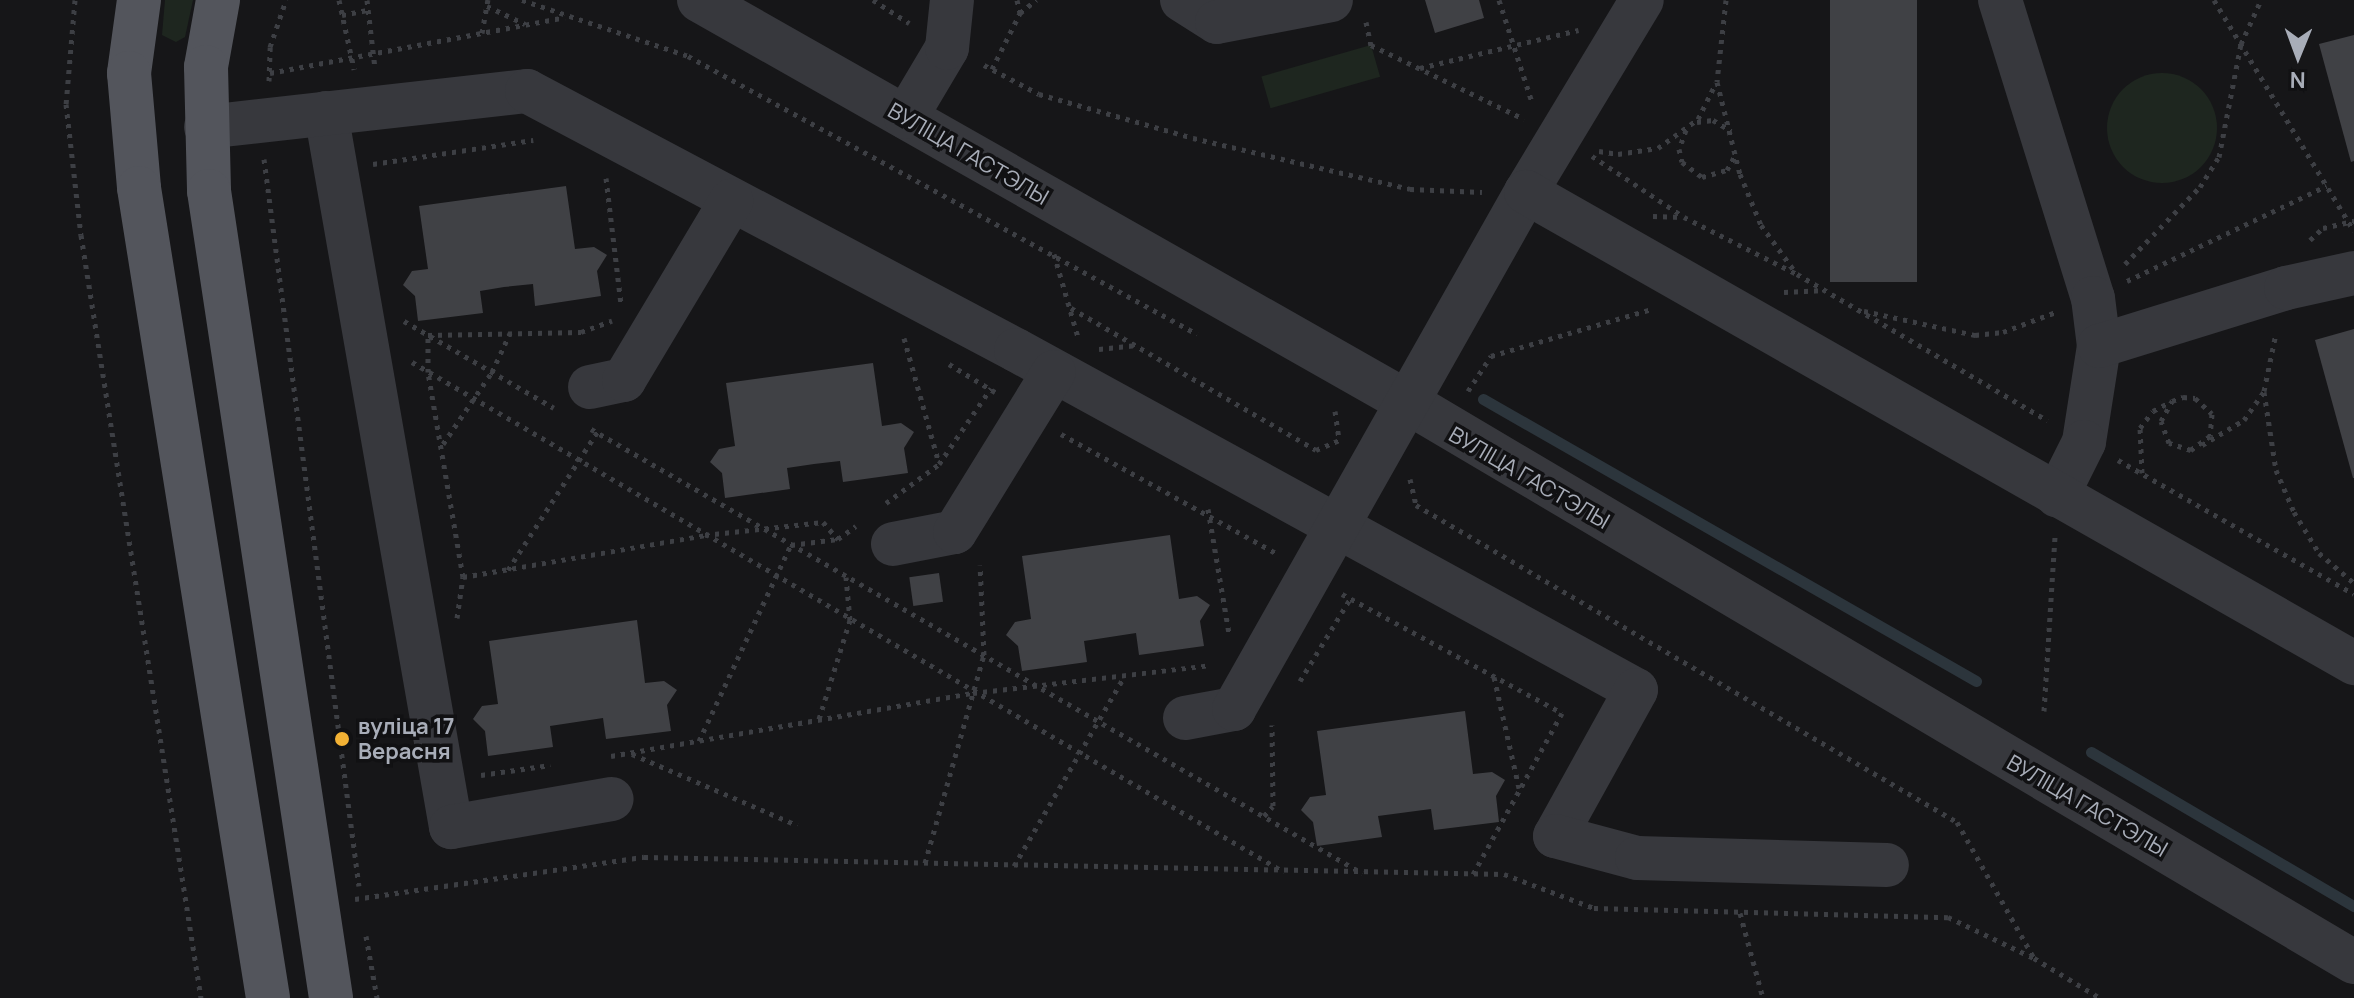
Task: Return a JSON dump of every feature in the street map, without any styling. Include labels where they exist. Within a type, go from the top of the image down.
[{"type":"main road","points":[[139,0],[129,73],[139,188],[268,998]]},
{"type":"main road","points":[[218,0],[206,67],[209,191],[314,903],[331,998]]},
{"type":"street","name":"ВУЛІЦА ГАСТЭЛЫ","points":[[699,0],[1409,403],[2354,962]]},
{"type":"street","points":[[906,117],[947,48],[952,0]]},
{"type":"street","points":[[1182,0],[1217,22],[1331,0]]},
{"type":"street","points":[[2000,0],[2093,298],[2099,346],[2084,442],[2057,496]]},
{"type":"street","points":[[1185,718],[1234,709],[1287,565],[1409,403],[1635,2]]},
{"type":"street","points":[[206,127],[527,91],[1016,350],[1319,519],[1636,690],[1555,836],[1637,858],[1887,865]]},
{"type":"street","points":[[326,113],[379,332],[451,827],[606,778]]},
{"type":"street","points":[[1526,192],[1702,295],[2354,663]]},
{"type":"street","points":[[578,408],[624,380],[731,201]]},
{"type":"street","points":[[2099,346],[2286,288],[2354,273]]},
{"type":"street","points":[[878,525],[955,532],[1047,432],[1054,372]]},
{"type":"path","points":[[75,0],[66,104],[81,235],[201,998]]},
{"type":"path","points":[[286,0],[270,47],[264,161],[362,913]]},
{"type":"path","points":[[339,0],[349,58],[370,108]]},
{"type":"path","points":[[522,0],[688,56],[1202,336]]},
{"type":"path","points":[[1017,0],[1020,13]]},
{"type":"path","points":[[992,69],[1020,13],[1036,0]]},
{"type":"path","points":[[1499,0],[1514,45],[1559,138],[1618,154],[1658,148],[1689,126],[1713,120],[1734,135]]},
{"type":"path","points":[[1726,0],[1717,82],[1734,135],[1740,174],[1761,225],[1797,274]]},
{"type":"path","points":[[2214,0],[2354,231]]},
{"type":"path","points":[[2093,298],[2200,187],[2219,157],[2241,44],[2261,0]]},
{"type":"path","points":[[482,33],[487,3],[526,25]]},
{"type":"path","points":[[341,15],[368,10]]},
{"type":"path","points":[[270,73],[566,17]]},
{"type":"path","points":[[1419,68],[1587,28]]},
{"type":"path","points":[[1371,45],[1559,138],[1684,217],[1826,290],[2084,442],[2354,594]]},
{"type":"path","points":[[1717,82],[1681,136],[1682,162],[1702,177],[1727,170],[1737,148]]},
{"type":"path","points":[[1039,94],[1193,138],[1410,189],[1526,192]]},
{"type":"path","points":[[601,130],[622,318]]},
{"type":"path","points":[[372,180],[369,165],[545,139]]},
{"type":"path","points":[[1856,308],[1975,335],[2003,332],[2093,298],[2326,186]]},
{"type":"path","points":[[889,283],[939,464]]},
{"type":"path","points":[[2286,288],[2264,391],[2276,470],[2294,512],[2319,553],[2354,583]]},
{"type":"path","points":[[1780,292],[1826,290]]},
{"type":"path","points":[[1461,401],[1491,356],[1702,295]]},
{"type":"path","points":[[428,335],[581,332],[622,318],[631,304]]},
{"type":"path","points":[[1285,872],[973,693],[428,372],[379,332],[394,316],[492,372],[578,408],[599,434],[1364,874]]},
{"type":"path","points":[[890,331],[916,346]]},
{"type":"path","points":[[581,332],[578,408],[599,434]]},
{"type":"path","points":[[443,444],[472,397],[492,372],[510,333]]},
{"type":"path","points":[[428,335],[428,372],[443,444],[463,577],[457,622]]},
{"type":"path","points":[[1095,350],[1138,345]]},
{"type":"path","points":[[791,545],[838,539],[878,525],[939,464],[1016,350]]},
{"type":"path","points":[[941,360],[990,388],[1047,432],[1562,713],[1473,874]]},
{"type":"path","points":[[2172,401],[2161,421],[2169,443],[2191,450],[2244,420],[2264,391]]},
{"type":"path","points":[[2142,473],[2140,428],[2153,411],[2172,401],[2195,398],[2212,414],[2210,436],[2202,445]]},
{"type":"path","points":[[1323,404],[1337,411],[1339,440],[1331,454]]},
{"type":"path","points":[[508,571],[577,460],[599,434]]},
{"type":"path","points":[[2044,711],[2057,496]]},
{"type":"path","points":[[1287,565],[1319,519]]},
{"type":"path","points":[[463,577],[762,528],[823,522],[838,539]]},
{"type":"path","points":[[699,742],[791,545]]},
{"type":"path","points":[[925,863],[984,655],[977,570],[985,558]]},
{"type":"path","points":[[819,719],[850,620],[846,576]]},
{"type":"path","points":[[1296,688],[1350,599]]},
{"type":"path","points":[[1232,646],[1238,633]]},
{"type":"path","points":[[606,778],[631,754],[973,693],[1207,668],[1215,661]]},
{"type":"path","points":[[1493,676],[1520,789]]},
{"type":"path","points":[[1014,866],[1096,720],[1124,677]]},
{"type":"path","points":[[1273,726],[1281,714]]},
{"type":"path","points":[[631,754],[797,825]]},
{"type":"path","points":[[443,780],[553,765]]},
{"type":"path","points":[[314,903],[644,857],[1364,874],[1504,874],[1594,908],[1948,917],[2034,958]]},
{"type":"path","points":[[1740,913],[1763,998]]},
{"type":"path","points":[[365,927],[377,998]]},
{"type":"shaded area","points":[[165,0],[193,0],[185,37],[176,42],[162,35]]},
{"type":"shaded area","points":[[1371,45],[1380,77],[1271,108],[1261,76]]},
{"type":"shaded area","points":[[2162,73],[2183,77],[2201,89],[2213,107],[2217,128],[2213,149],[2201,167],[2183,179],[2162,183],[2141,179],[2123,167],[2111,149],[2107,128],[2111,107],[2123,89],[2141,77]]},
{"type":"building","points":[[1425,0],[1479,0],[1484,18],[1435,33]]},
{"type":"building","points":[[1830,0],[1917,0],[1917,282],[1830,282]]},
{"type":"building","points":[[2354,35],[2354,161],[2351,162],[2319,44]]},
{"type":"building","points":[[566,186],[575,249],[594,247],[607,255],[597,271],[601,296],[535,306],[533,284],[504,287],[480,291],[483,313],[418,321],[415,296],[403,285],[412,271],[428,269],[419,206]]},
{"type":"building","points":[[2354,329],[2354,478],[2353,478],[2315,340]]},
{"type":"building","points":[[873,363],[882,426],[901,423],[914,432],[904,448],[908,473],[843,482],[840,461],[814,464],[787,468],[790,489],[725,498],[722,473],[710,462],[719,449],[735,446],[726,383]]},
{"type":"building","points":[[1170,535],[1179,599],[1197,596],[1210,605],[1200,621],[1204,646],[1139,655],[1136,633],[1084,641],[1087,662],[1022,671],[1018,646],[1006,635],[1015,622],[1031,619],[1022,556]]},
{"type":"building","points":[[939,573],[943,602],[913,606],[909,577]]},
{"type":"building","points":[[637,620],[645,683],[664,681],[677,690],[667,705],[671,731],[606,739],[603,718],[550,726],[553,747],[488,756],[485,731],[473,719],[482,706],[498,704],[489,641]]},
{"type":"building","points":[[1465,711],[1473,774],[1492,772],[1505,780],[1496,796],[1499,822],[1434,830],[1431,809],[1378,816],[1382,837],[1317,846],[1313,822],[1301,810],[1310,797],[1326,795],[1317,731]]},
{"type":"waterway","points":[[1483,399],[1976,681]]},
{"type":"waterway","points":[[2091,752],[2354,906]]},
{"type":"place","name":"вуліца 17 Верасня","points":[[342,739]]}]
